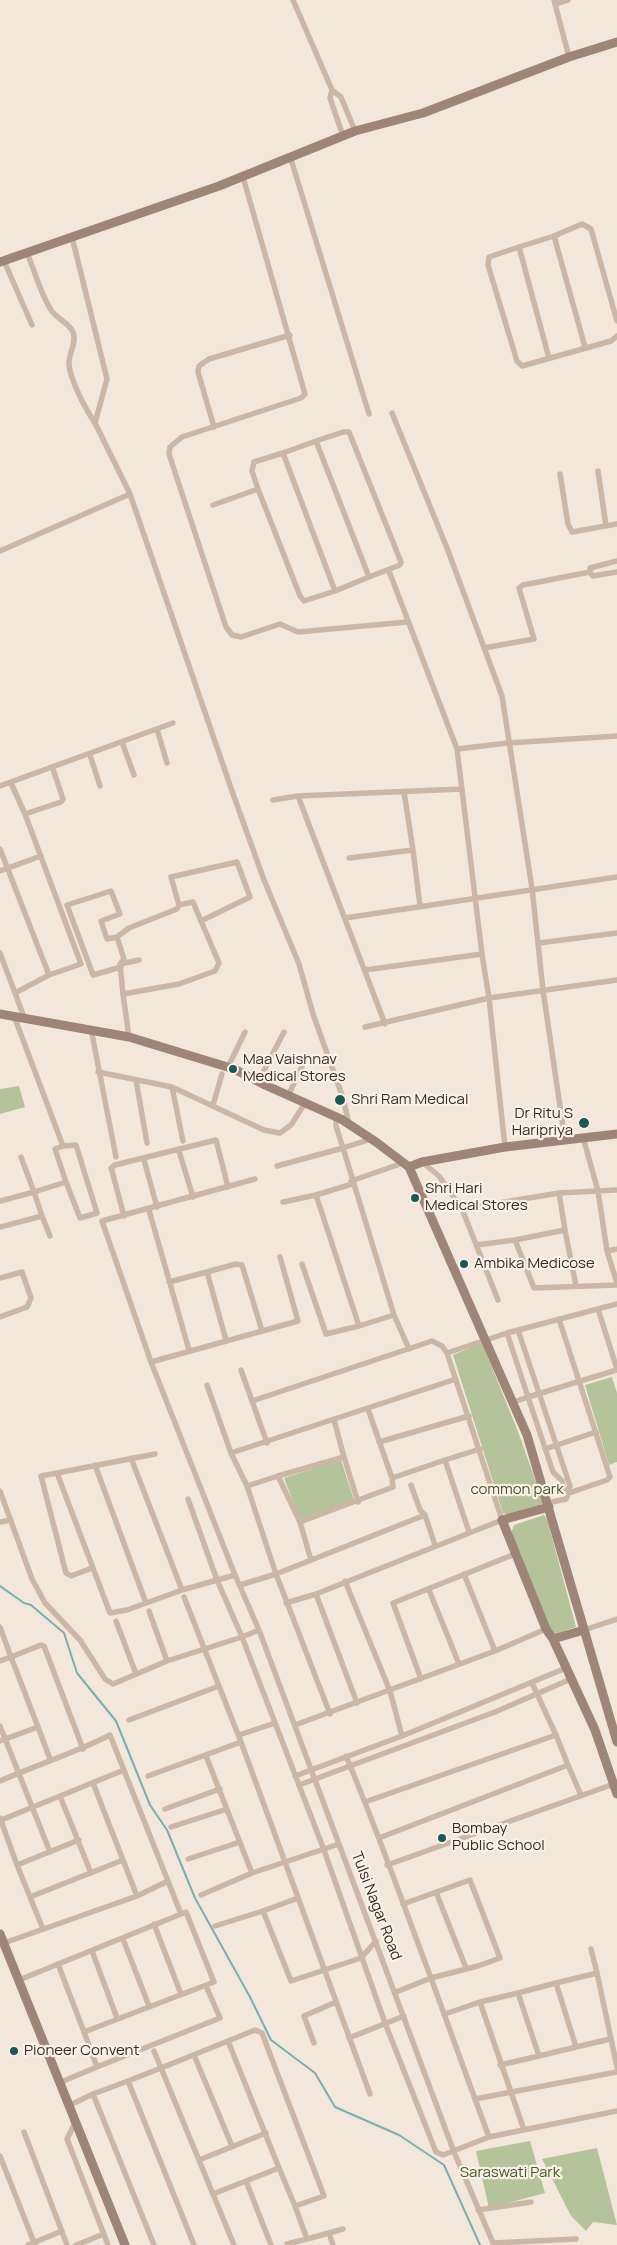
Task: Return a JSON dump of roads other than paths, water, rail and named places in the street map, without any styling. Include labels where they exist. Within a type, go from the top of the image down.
[{"type":"street","points":[[293,0],[332,90],[340,97],[354,131]]},
{"type":"street","points":[[568,0],[554,2],[569,57]]},
{"type":"street","points":[[32,325],[2,261],[243,177],[354,131],[423,113],[569,57],[617,42]]},
{"type":"street","points":[[332,90],[330,98],[343,136]]},
{"type":"street","points":[[290,156],[369,414]]},
{"type":"street","points":[[243,177],[290,335],[305,394],[301,398],[182,437],[170,447],[168,454],[226,627],[232,635],[241,636],[280,624],[298,632],[407,622]]},
{"type":"street","points":[[617,320],[591,229],[582,224],[554,236],[489,257],[488,265],[517,361],[525,366],[585,346],[611,341],[617,336]]},
{"type":"street","points":[[554,236],[585,346]]},
{"type":"street","points":[[72,237],[106,379],[95,423]]},
{"type":"street","points":[[519,248],[549,358]]},
{"type":"street","points":[[27,253],[53,313],[71,328],[74,339],[69,364],[82,400],[130,494],[232,791],[264,880],[298,964],[319,1032],[343,1098],[348,1124]]},
{"type":"street","points":[[214,427],[198,372],[199,366],[209,359],[290,335]]},
{"type":"street","points":[[392,413],[447,548],[502,696],[532,888],[562,1139]]},
{"type":"street","points":[[343,432],[349,432],[401,562],[400,566],[304,601],[300,596],[252,471],[254,462],[283,453],[343,432]]},
{"type":"street","points":[[316,441],[369,577]]},
{"type":"street","points":[[283,453],[335,591]]},
{"type":"street","points":[[598,471],[606,526]]},
{"type":"street","points":[[560,474],[568,524],[572,532],[617,524]]},
{"type":"street","points":[[213,505],[258,488]]},
{"type":"street","points":[[0,552],[130,494]]},
{"type":"street","points":[[590,572],[590,568],[595,565],[617,561]]},
{"type":"street","points":[[389,571],[457,749],[489,998],[505,1147]]},
{"type":"street","points":[[484,648],[534,639],[519,588],[523,585],[590,572]]},
{"type":"street","points":[[590,572],[593,576],[617,572]]},
{"type":"street","points":[[0,786],[53,769],[173,723]]},
{"type":"street","points":[[157,729],[168,763]]},
{"type":"street","points":[[457,749],[508,743],[617,736]]},
{"type":"street","points":[[122,742],[134,775]]},
{"type":"street","points":[[90,755],[100,786]]},
{"type":"street","points":[[25,814],[61,802],[63,799],[53,769]]},
{"type":"street","points":[[11,782],[25,814],[81,964],[49,975],[15,993]]},
{"type":"street","points":[[273,800],[298,796],[462,789]]},
{"type":"street","points":[[404,792],[420,906]]},
{"type":"street","points":[[298,796],[385,1024]]},
{"type":"street","points":[[0,849],[49,975]]},
{"type":"street","points":[[349,858],[413,850]]},
{"type":"street","points":[[0,871],[41,856]]},
{"type":"street","points":[[180,905],[171,877],[237,862],[250,898],[201,921]]},
{"type":"street","points":[[345,918],[532,888],[617,877]]},
{"type":"street","points":[[124,994],[180,984],[215,971],[219,963],[193,902],[180,905],[177,909],[129,928],[117,937],[107,939],[101,921],[120,914],[111,891],[67,905],[93,975],[140,960]]},
{"type":"street","points":[[539,944],[617,933]]},
{"type":"street","points":[[117,937],[124,959],[120,966],[129,1036]]},
{"type":"street","points":[[0,953],[24,1017]]},
{"type":"street","points":[[365,970],[482,954]]},
{"type":"street","points":[[365,1027],[385,1024],[489,998],[617,980]]},
{"type":"street","points":[[1,1012],[14,1016],[129,1036],[258,1082],[336,1116],[371,1138],[406,1165],[486,1339],[527,1435],[617,1742]]},
{"type":"street","points":[[14,1016],[63,1146]]},
{"type":"street","points":[[92,1029],[98,1072],[116,1157]]},
{"type":"street","points":[[213,1105],[225,1070],[245,1032]]},
{"type":"street","points":[[258,1082],[284,1032]]},
{"type":"street","points":[[288,1096],[307,1056]]},
{"type":"street","points":[[98,1072],[172,1087],[264,1130],[280,1132],[291,1124],[305,1103]]},
{"type":"street","points":[[136,1080],[148,1142]]},
{"type":"street","points":[[172,1087],[182,1141]]},
{"type":"street","points":[[336,1116],[336,1126],[352,1182],[394,1315],[409,1350]]},
{"type":"street","points":[[283,1202],[316,1195],[406,1165],[505,1147],[617,1134]]},
{"type":"street","points":[[515,1240],[534,1288],[617,1284],[607,1251],[598,1191],[583,1137]]},
{"type":"street","points":[[276,1166],[371,1138]]},
{"type":"street","points":[[228,1187],[216,1140],[111,1168],[124,1216],[149,1210],[228,1187],[256,1178]]},
{"type":"street","points":[[76,1145],[97,1213],[80,1218],[66,1182],[55,1150],[63,1146],[76,1145]]},
{"type":"street","points":[[179,1151],[193,1197]]},
{"type":"street","points":[[22,1157],[50,1236]]},
{"type":"street","points":[[144,1160],[157,1207]]},
{"type":"street","points":[[422,1162],[438,1176],[462,1209],[498,1300]]},
{"type":"street","points":[[0,1201],[66,1182]]},
{"type":"street","points":[[462,1209],[559,1194],[617,1190]]},
{"type":"street","points":[[559,1194],[576,1286]]},
{"type":"street","points":[[316,1195],[359,1326]]},
{"type":"street","points":[[149,1210],[189,1350]]},
{"type":"street","points":[[0,1227],[42,1216]]},
{"type":"street","name":"Tulsi Nagar Road","points":[[124,1216],[102,1221],[151,1362],[235,1575],[259,1630],[396,1992],[454,2152],[494,2244]]},
{"type":"street","points":[[476,1245],[515,1240],[565,1230]]},
{"type":"street","points":[[607,1251],[617,1249]]},
{"type":"street","points":[[151,1362],[298,1321],[280,1257]]},
{"type":"street","points":[[169,1282],[236,1264],[242,1265],[262,1331]]},
{"type":"street","points":[[302,1264],[326,1334],[394,1315]]},
{"type":"street","points":[[0,1278],[22,1272],[31,1298],[27,1307],[0,1317]]},
{"type":"street","points":[[207,1272],[226,1340]]},
{"type":"street","points":[[447,1353],[486,1339],[617,1304]]},
{"type":"street","points":[[514,1402],[617,1370],[598,1309]]},
{"type":"street","points":[[286,1603],[316,1594],[469,1532],[562,1501],[568,1495],[607,1480],[610,1477],[559,1319]]},
{"type":"street","points":[[518,1330],[570,1486],[568,1495]]},
{"type":"street","points":[[507,1333],[553,1472],[562,1481],[568,1495]]},
{"type":"street","points":[[252,1401],[432,1341],[442,1346],[447,1353],[515,1554],[546,1629],[553,1639],[595,1730],[617,1794]]},
{"type":"street","points":[[241,1370],[267,1443]]},
{"type":"street","points":[[231,1453],[267,1443],[456,1379]]},
{"type":"street","points":[[207,1385],[231,1453],[247,1486],[286,1603],[330,1714]]},
{"type":"street","points":[[300,1522],[358,1502],[393,1487],[392,1478],[368,1409]]},
{"type":"street","points":[[379,1442],[469,1416]]},
{"type":"street","points":[[334,1420],[358,1502]]},
{"type":"street","points":[[545,1449],[596,1432]]},
{"type":"street","points":[[392,1478],[480,1449]]},
{"type":"street","points":[[92,1568],[70,1576],[66,1573],[41,1476],[155,1454]]},
{"type":"street","points":[[247,1486],[344,1457]]},
{"type":"street","points":[[130,1458],[182,1590]]},
{"type":"street","points":[[445,1460],[469,1532]]},
{"type":"street","points":[[95,1465],[146,1603]]},
{"type":"street","points":[[57,1473],[110,1613],[235,1575]]},
{"type":"street","points":[[278,1476],[300,1522],[311,1560]]},
{"type":"street","points":[[412,1485],[435,1545]]},
{"type":"street","points":[[0,1491],[32,1579],[45,1603],[80,1640],[105,1679],[113,1684],[167,1661],[205,1650],[259,1630]]},
{"type":"street","points":[[188,1499],[324,1850],[385,2023],[436,2152],[443,2155],[489,2137],[617,2111]]},
{"type":"street","points":[[240,1585],[276,1574],[425,1515]]},
{"type":"street","points":[[0,1522],[11,1520]]},
{"type":"street","points":[[421,1679],[393,1603],[515,1554]]},
{"type":"street","points":[[464,1574],[495,1652]]},
{"type":"street","points":[[345,1581],[390,1691],[402,1736]]},
{"type":"street","points":[[429,1590],[459,1664]]},
{"type":"street","points":[[316,1594],[357,1703]]},
{"type":"street","points":[[184,1597],[240,1739],[370,2094]]},
{"type":"street","points":[[149,1611],[167,1661]]},
{"type":"street","points":[[553,1639],[617,1619]]},
{"type":"street","points":[[116,1620],[136,1674]]},
{"type":"street","points":[[0,1627],[50,1759]]},
{"type":"street","points":[[295,1725],[330,1714],[495,1652],[546,1629]]},
{"type":"street","points":[[0,1662],[38,1645],[44,1646],[83,1749]]},
{"type":"street","points":[[295,1776],[402,1736],[566,1668]]},
{"type":"street","points":[[299,1785],[495,1712],[572,1679]]},
{"type":"street","points":[[532,1682],[581,1796]]},
{"type":"street","points":[[129,1720],[219,1686]]},
{"type":"street","points":[[148,1776],[206,1756],[275,1722]]},
{"type":"street","points":[[0,1726],[2,1740],[18,1773],[50,1852]]},
{"type":"street","points":[[2,1740],[38,1727]]},
{"type":"street","points":[[0,1781],[50,1759],[83,1749],[110,1735],[181,1914]]},
{"type":"street","points":[[365,1802],[556,1735]]},
{"type":"street","points":[[206,1756],[252,1873]]},
{"type":"street","points":[[346,1756],[380,1838],[387,1865],[445,2014],[489,2137]]},
{"type":"street","points":[[380,1838],[568,1765]]},
{"type":"street","points":[[42,1929],[1,1819],[124,1770]]},
{"type":"street","points":[[93,1782],[137,1896]]},
{"type":"street","points":[[387,1865],[614,1784]]},
{"type":"street","points":[[165,1809],[220,1789]]},
{"type":"street","points":[[60,1796],[91,1872]]},
{"type":"street","points":[[171,1827],[227,1809]]},
{"type":"street","points":[[17,1865],[79,1840]]},
{"type":"street","points":[[188,1859],[240,1842]]},
{"type":"street","points":[[201,1894],[285,1861],[339,1844]]},
{"type":"street","points":[[30,1897],[122,1860]]},
{"type":"street","points":[[396,1992],[431,1978],[478,1966],[500,1958],[470,1880],[403,1904]]},
{"type":"street","points":[[4,1943],[137,1896],[168,1881]]},
{"type":"street","points":[[436,1892],[466,1968]]},
{"type":"street","points":[[215,1926],[298,1898]]},
{"type":"street","points":[[263,1911],[291,1980],[361,1958],[376,1941]]},
{"type":"street","points":[[19,1980],[186,1912],[214,1982],[84,2032]]},
{"type":"street","points":[[154,1924],[181,1994]]},
{"type":"street","points":[[0,1934],[125,2245]]},
{"type":"street","points":[[122,1939],[149,2006]]},
{"type":"street","points":[[591,1949],[617,2067]]},
{"type":"street","points":[[92,1951],[118,2018]]},
{"type":"street","points":[[58,1964],[97,2067]]},
{"type":"street","points":[[445,2014],[480,2002],[596,1973]]},
{"type":"street","points":[[556,1983],[576,2047]]},
{"type":"street","points":[[61,2082],[220,2018],[206,1986]]},
{"type":"street","points":[[518,1993],[539,2056]]},
{"type":"street","points":[[314,2043],[304,2016],[336,2002]]},
{"type":"street","points":[[480,2002],[500,2066],[524,2130]]},
{"type":"street","points":[[349,2038],[404,2016]]},
{"type":"street","points":[[70,2105],[93,2094],[255,2030],[262,2034],[324,2196],[295,2206]]},
{"type":"street","points":[[500,2066],[610,2039]]},
{"type":"street","points":[[228,2041],[307,2239]]},
{"type":"street","points":[[154,2051],[234,2245]]},
{"type":"street","points":[[194,2055],[232,2146]]},
{"type":"street","points":[[475,2099],[617,2072]]},
{"type":"street","points":[[128,2081],[194,2245]]},
{"type":"street","points":[[93,2094],[154,2245]]},
{"type":"street","points":[[76,2121],[67,2139],[108,2245]]},
{"type":"street","points":[[24,2132],[67,2245]]},
{"type":"street","points":[[199,2160],[266,2133]]},
{"type":"street","points":[[0,2156],[32,2244],[62,2231]]},
{"type":"street","points":[[213,2194],[279,2168]]},
{"type":"street","points":[[246,2181],[271,2245]]},
{"type":"street","points":[[478,2210],[531,2202]]},
{"type":"street","points":[[285,2245],[343,2229]]},
{"type":"street","points":[[329,2233],[333,2245]]},
{"type":"street","points":[[76,2245],[104,2234]]},
{"type":"street","points":[[494,2244],[576,2239]]},
{"type":"waterway","points":[[0,1586],[24,1603],[31,1605],[64,1633],[77,1673],[116,1721],[150,1805],[167,1830],[195,1898],[250,1997],[271,2040],[315,2073],[335,2107],[399,2135],[444,2165],[480,2245]]},
{"type":"place","name":"Maa Vaishnav Medical Stores","points":[[233,1069]]},
{"type":"place","name":"Shri Ram Medical","points":[[340,1100]]},
{"type":"place","name":"Dr Ritu S Haripriya","points":[[584,1123]]},
{"type":"place","name":"Shri Hari Medical Stores","points":[[415,1198]]},
{"type":"place","name":"Ambika Medicose","points":[[464,1264]]},
{"type":"place","name":"Bombay Public School","points":[[442,1838]]},
{"type":"place","name":"Pioneer Convent","points":[[14,2051]]},
{"type":"park label","name":"common park","points":[[517,1490]]},
{"type":"park label","name":"Saraswati Park","points":[[510,2173]]}]
